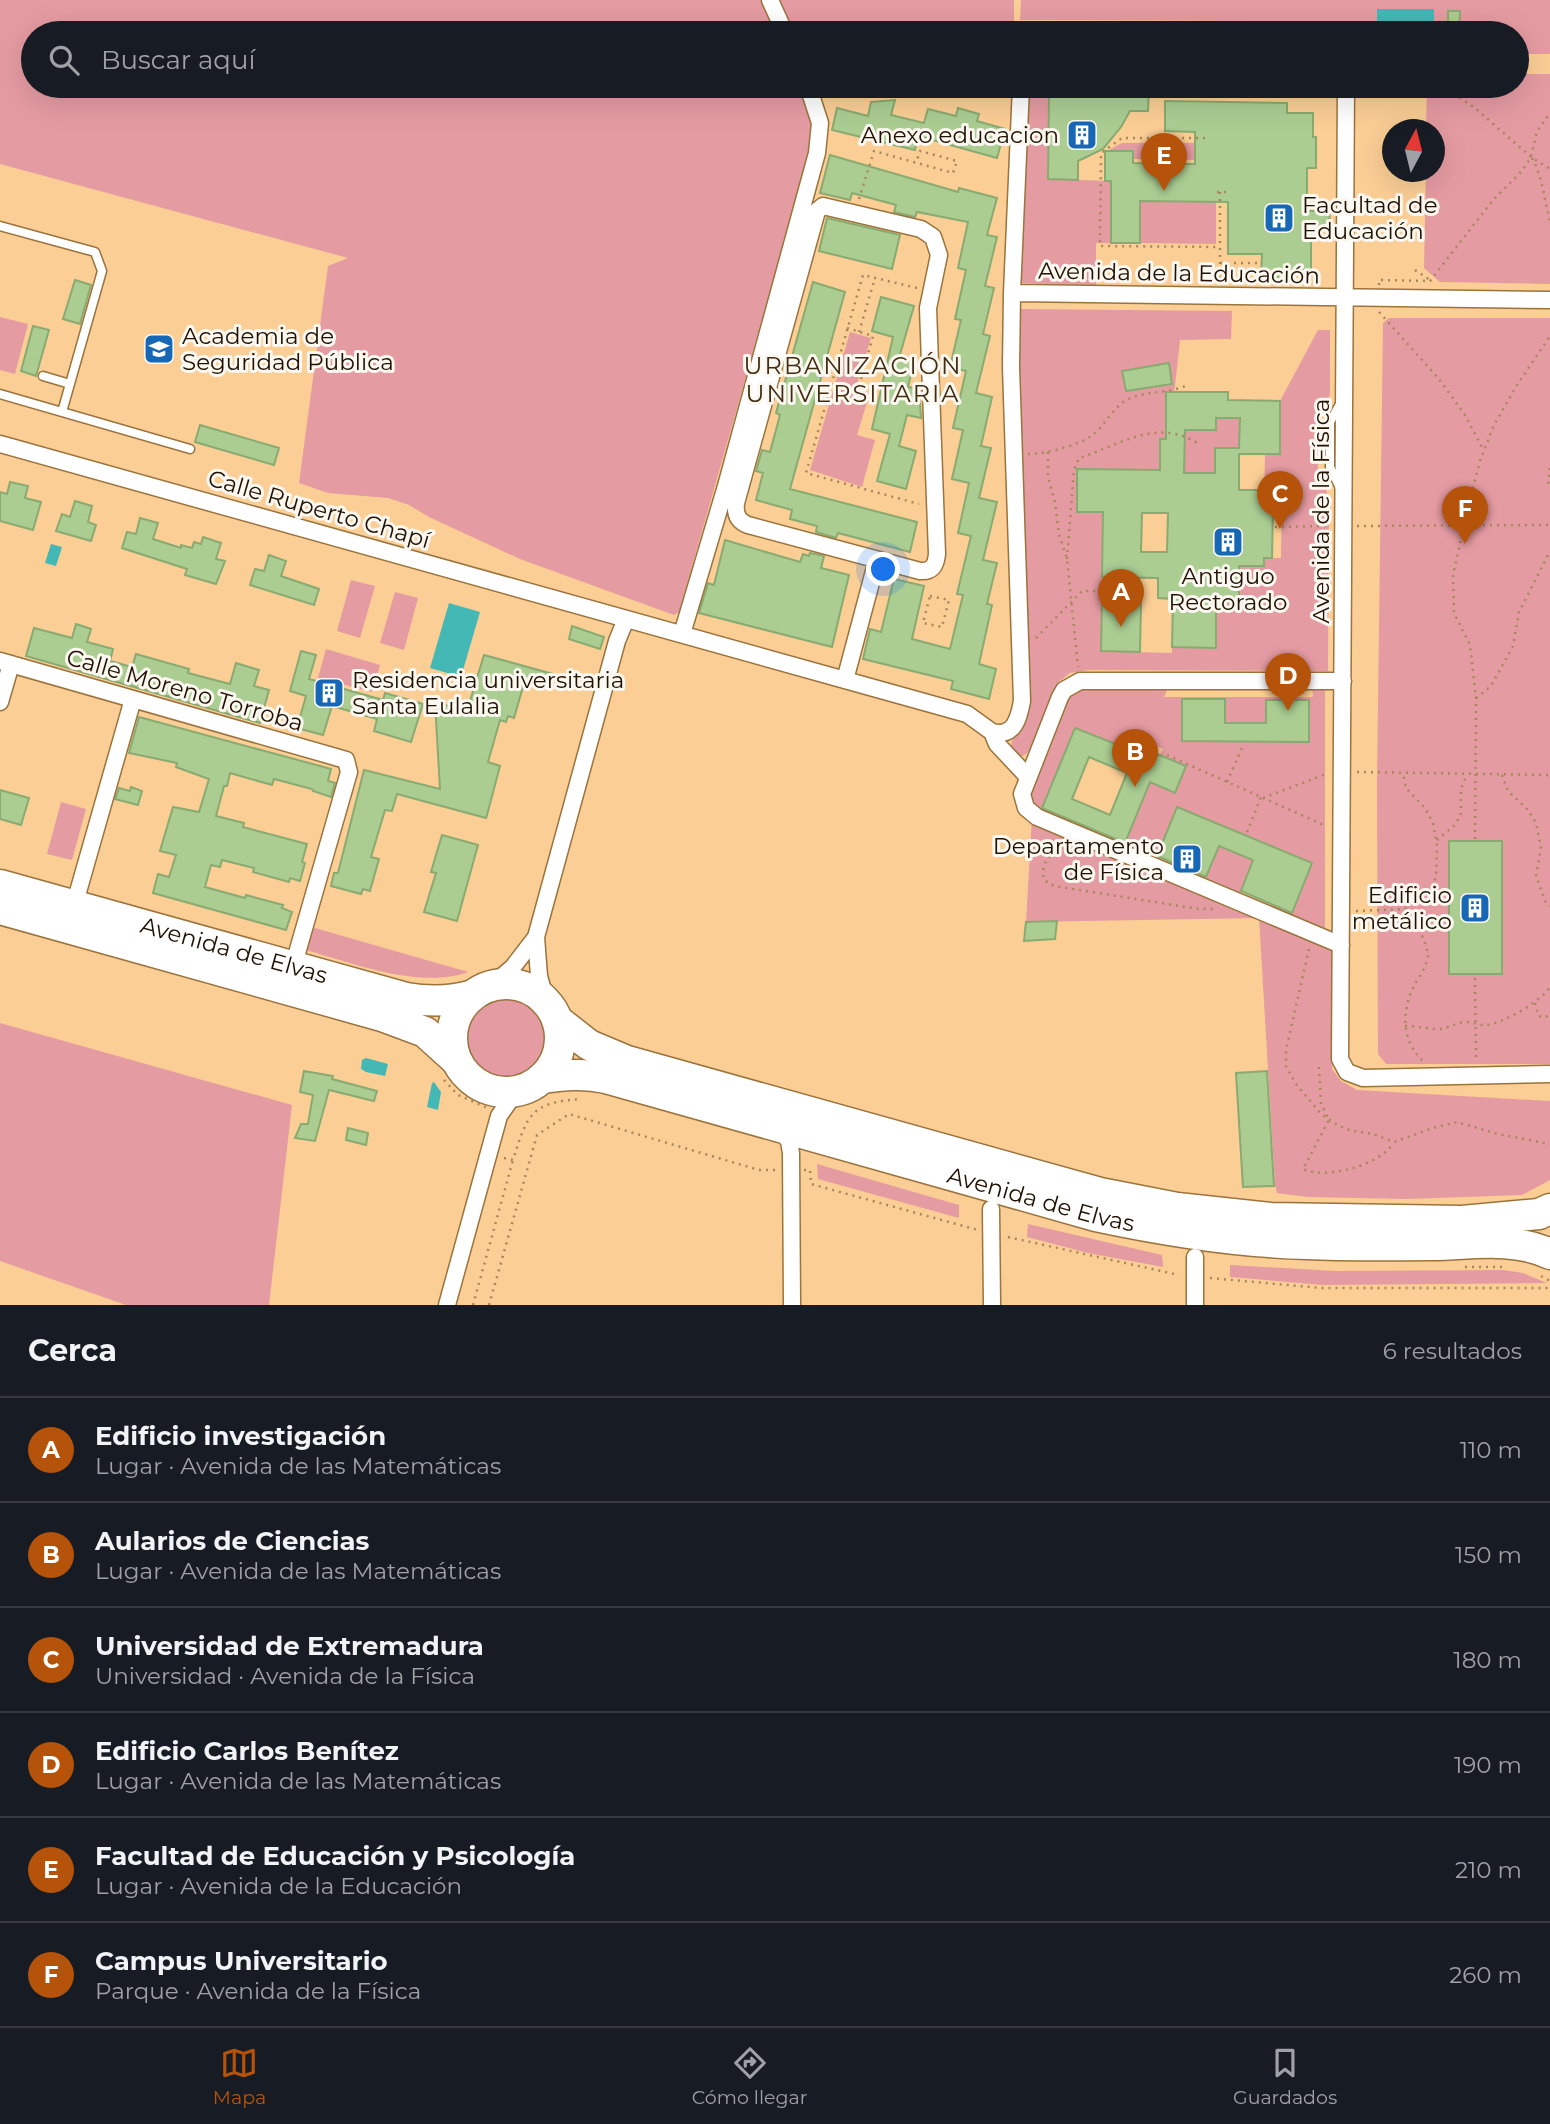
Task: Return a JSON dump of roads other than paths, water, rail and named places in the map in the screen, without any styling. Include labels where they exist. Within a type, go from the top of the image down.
[{"type":"highway","name":"Avenida de Elvas","points":[[0,885],[427,1002],[452,1001],[481,991]]},
{"type":"highway","name":"Avenida de Elvas","points":[[0,909],[394,1020],[425,1032],[456,1060]]},
{"type":"highway","points":[[520,985],[540,996],[552,1011],[560,1036],[557,1056],[533,1084],[505,1092],[487,1089],[469,1078],[456,1060],[451,1040],[452,1026],[460,1007],[481,991],[520,985]]},
{"type":"highway","name":"Avenida de Elvas","points":[[552,1011],[589,1045],[627,1061],[1100,1193],[1145,1202],[1221,1214],[1311,1219],[1462,1221],[1539,1214],[1550,1209]]},
{"type":"highway","name":"Avenida de Elvas","points":[[533,1084],[567,1074],[591,1075],[1096,1216],[1151,1227],[1219,1238],[1308,1244],[1520,1244],[1550,1254]]},
{"type":"street","points":[[770,0],[780,21]]},
{"type":"street","points":[[682,634],[726,486],[819,144],[818,114],[812,98]]},
{"type":"street","points":[[552,1011],[539,976],[536,937],[617,641],[626,619],[957,709],[998,734],[1010,731],[1018,721],[1022,701],[1011,367],[1020,98]]},
{"type":"street","name":"Avenida de la Física","points":[[1346,98],[1340,1059],[1347,1072],[1363,1077],[1550,1074]]},
{"type":"street","points":[[828,205],[921,229],[933,237],[939,255],[930,291],[929,317],[936,509],[935,565],[930,570],[920,571],[877,560],[748,525],[739,519],[735,509],[817,211],[821,206],[828,205]]},
{"type":"street","name":"Avenida de la Educación","points":[[1012,293],[1550,300]]},
{"type":"street","name":"Calle Ruperto Chapí","points":[[0,444],[626,619]]},
{"type":"street","points":[[845,680],[877,560]]},
{"type":"street","points":[[0,702],[5,662]]},
{"type":"street","name":"Calle Moreno Torroba","points":[[5,662],[342,758],[348,764],[349,772],[293,967]]},
{"type":"street","points":[[1341,945],[1037,817],[1026,807],[1022,794],[1060,697],[1064,690],[1080,681],[1342,681]]},
{"type":"street","points":[[74,906],[133,699]]},
{"type":"street","points":[[992,732],[997,744],[1028,777]]},
{"type":"street","points":[[481,991],[513,967],[536,937]]},
{"type":"street","points":[[447,1305],[499,1116],[510,1100],[533,1084]]},
{"type":"street","points":[[777,1126],[789,1141],[791,1153],[792,1305]]},
{"type":"street","points":[[991,1209],[992,1305]]},
{"type":"street","points":[[1195,1257],[1195,1305]]},
{"type":"lane","points":[[0,226],[95,252],[99,258],[102,271],[62,412]]},
{"type":"lane","points":[[43,376],[70,384]]},
{"type":"lane","points":[[0,394],[190,449]]},
{"type":"water","points":[[1377,9],[1434,9],[1434,21],[1377,21]]},
{"type":"water","points":[[51,544],[62,547],[56,566],[45,563]]},
{"type":"water","points":[[449,603],[480,612],[461,677],[430,668]]},
{"type":"water","points":[[366,1058],[388,1064],[385,1076],[361,1069],[362,1060]]},
{"type":"water","points":[[434,1082],[441,1092],[438,1110],[427,1107]]},
{"type":"place","name":"Anexo educacion","points":[[1082,135]]},
{"type":"place","name":"Facultad de Educación y Psicología","points":[[1164,191]]},
{"type":"place","name":"Facultad de Educación","points":[[1279,218]]},
{"type":"place","name":"Academia de Seguridad Pública","points":[[159,349]]},
{"type":"place","name":"Universidad de Extremadura","points":[[1280,529]]},
{"type":"place","name":"Antiguo Rectorado","points":[[1228,542]]},
{"type":"place","name":"Campus Universitario","points":[[1465,544]]},
{"type":"place","name":"Edificio investigación","points":[[1121,627]]},
{"type":"place","name":"Residencia universitaria Santa Eulalia","points":[[329,693]]},
{"type":"place","name":"Edificio Carlos Benítez","points":[[1288,711]]},
{"type":"place","name":"Aularios de Ciencias","points":[[1135,787]]},
{"type":"place","name":"Departamento de Física","points":[[1187,859]]},
{"type":"place","name":"Edificio metálico","points":[[1475,908]]},
{"type":"district","name":"URBANIZACIÓN UNIVERSITARIA","points":[[853,380]]}]
